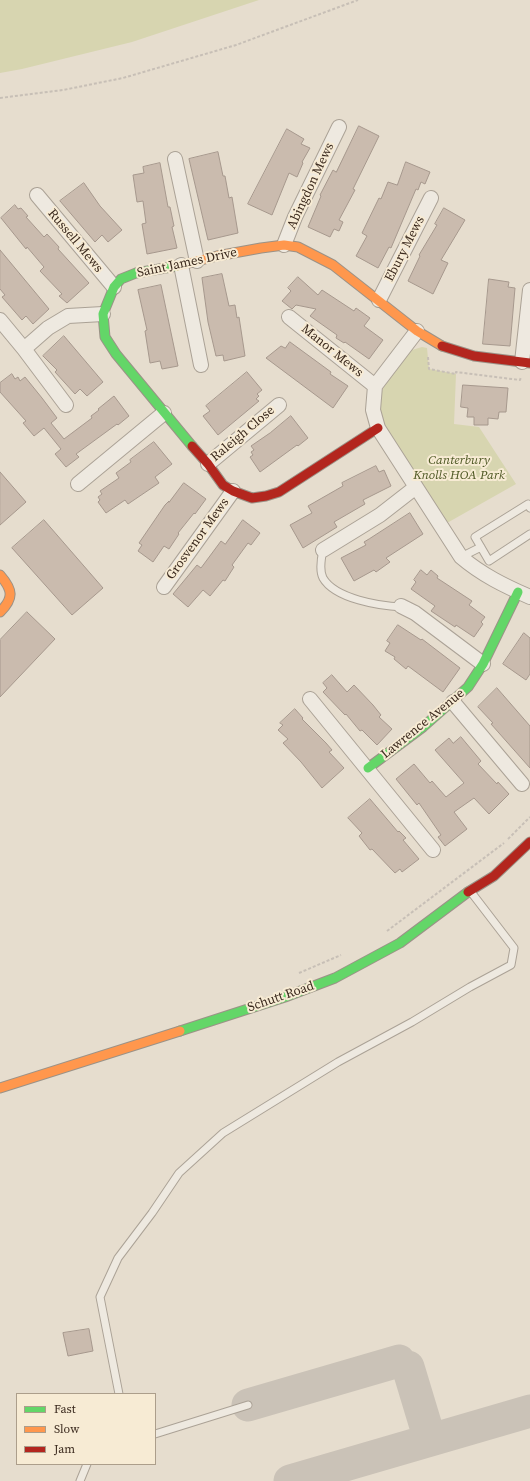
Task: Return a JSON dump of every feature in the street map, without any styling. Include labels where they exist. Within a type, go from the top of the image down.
[{"type":"street","name":"Abingdon Mews","points":[[284,245],[295,218],[339,127]]},
{"type":"street","points":[[175,159],[196,261]]},
{"type":"street","name":"Russell Mews","points":[[37,195],[114,287]]},
{"type":"street","name":"Ebury Mews","points":[[379,300],[431,198]]},
{"type":"street","name":"Saint James Drive","points":[[378,428],[279,492],[252,498],[233,491],[223,484],[116,354],[105,337],[103,314],[114,287],[121,280],[136,273],[261,248],[284,245],[298,247],[333,265],[417,331],[446,348],[524,367]]},
{"type":"street","points":[[181,265],[201,365]]},
{"type":"street","points":[[524,367],[530,290]]},
{"type":"street","points":[[24,349],[48,328],[68,316],[103,314]]},
{"type":"street","name":"Manor Mews","points":[[289,317],[375,386]]},
{"type":"street","points":[[0,320],[66,405]]},
{"type":"street","points":[[417,331],[375,386],[373,410],[378,428],[462,557],[475,569],[524,595]]},
{"type":"street","name":"Raleigh Close","points":[[208,464],[279,405]]},
{"type":"street","points":[[78,484],[164,413]]},
{"type":"street","points":[[323,550],[380,515],[416,487]]},
{"type":"street","name":"Grosvenor Mews","points":[[164,587],[233,491]]},
{"type":"street","points":[[0,575],[11,591],[10,601],[0,612]]},
{"type":"street","name":"Lawrence Avenue","points":[[368,768],[423,727],[453,702],[468,687],[524,595]]},
{"type":"street","points":[[402,607],[415,613],[483,664]]},
{"type":"street","points":[[310,699],[368,768],[433,850]]},
{"type":"street","points":[[453,702],[522,784]]},
{"type":"street","name":"Schutt Road","points":[[0,1087],[270,1002],[335,978],[358,967],[400,943],[469,891],[494,876],[530,842]]},
{"type":"lane","points":[[530,508],[528,504],[475,537],[489,561],[530,534]]},
{"type":"lane","points":[[462,557],[481,547]]},
{"type":"lane","points":[[323,550],[321,562],[323,577],[330,586],[342,594],[364,602],[384,606],[402,607]]},
{"type":"lane","points":[[119,1393],[100,1297],[118,1258],[152,1213],[179,1172],[223,1133],[338,1062],[412,1022],[470,987],[511,965],[514,948],[469,891]]},
{"type":"lane","points":[[156,1434],[248,1405]]},
{"type":"lane","points":[[80,1481],[87,1465]]},
{"type":"path","points":[[0,98],[63,90],[123,78],[236,45],[358,0]]},
{"type":"path","points":[[428,355],[429,369],[456,374],[456,372],[520,380],[524,367]]},
{"type":"path","points":[[387,931],[504,843],[530,817]]},
{"type":"path","points":[[295,975],[346,953]]},
{"type":"green space","points":[[0,0],[259,0],[132,42],[0,73]]},
{"type":"green space","name":"Canterbury Knolls HOA Park","points":[[422,347],[427,348],[429,369],[456,374],[454,424],[479,427],[516,484],[447,523],[387,429],[380,414],[382,391],[387,379],[404,357],[412,350]]},
{"type":"building","points":[[359,126],[379,136],[353,189],[355,190],[339,220],[343,222],[339,231],[334,229],[330,237],[308,227],[321,196],[320,195],[333,170],[336,172]]},
{"type":"building","points":[[287,129],[304,139],[301,144],[310,148],[302,162],[303,163],[297,177],[289,173],[272,215],[248,204]]},
{"type":"building","points":[[218,152],[223,176],[225,176],[229,198],[232,197],[238,233],[208,240],[189,159]]},
{"type":"building","points":[[406,162],[430,172],[425,184],[421,182],[418,190],[416,189],[391,248],[389,247],[378,268],[356,256],[367,236],[362,233],[379,198],[381,199],[388,182],[397,185]]},
{"type":"building","points":[[160,163],[168,207],[170,207],[174,226],[172,227],[177,248],[147,254],[142,224],[146,223],[143,201],[137,202],[133,175],[144,173],[143,167]]},
{"type":"building","points":[[84,183],[100,206],[122,230],[108,242],[102,235],[95,242],[60,201]]},
{"type":"building","points":[[15,205],[18,209],[21,208],[28,216],[26,217],[44,237],[47,234],[59,247],[58,249],[89,283],[67,303],[59,296],[62,294],[40,271],[44,267],[27,247],[26,249],[1,218]]},
{"type":"building","points":[[444,208],[465,220],[441,260],[448,263],[433,294],[408,281],[420,256],[419,255],[437,225],[435,224]]},
{"type":"building","points":[[0,250],[49,309],[33,324],[26,316],[22,320],[2,297],[5,295],[0,289]]},
{"type":"building","points":[[222,274],[229,306],[235,305],[237,318],[239,317],[245,356],[224,361],[223,355],[216,356],[208,322],[202,278]]},
{"type":"building","points":[[298,277],[318,295],[322,290],[354,311],[356,308],[370,318],[364,326],[383,340],[369,359],[345,342],[344,343],[336,338],[337,335],[310,316],[316,309],[296,305],[292,309],[282,301],[291,291],[288,288]]},
{"type":"building","points":[[489,279],[509,282],[508,287],[515,288],[510,346],[483,344]]},
{"type":"building","points":[[161,285],[178,366],[162,369],[160,361],[150,363],[145,331],[147,330],[138,290]]},
{"type":"building","points":[[64,336],[103,382],[87,396],[80,389],[75,394],[55,372],[57,370],[43,356]]},
{"type":"building","points":[[290,342],[331,372],[330,374],[348,386],[333,408],[266,358],[281,346],[285,348]]},
{"type":"building","points":[[247,372],[262,390],[257,394],[259,396],[256,399],[259,401],[218,435],[203,416],[210,411],[206,406]]},
{"type":"building","points":[[12,374],[15,379],[18,377],[20,381],[25,377],[42,398],[57,418],[51,423],[64,439],[92,418],[91,416],[99,410],[98,409],[114,396],[129,416],[76,454],[79,457],[66,467],[55,454],[61,449],[44,428],[34,436],[23,423],[26,421],[0,392],[0,383]]},
{"type":"building","points":[[463,385],[508,388],[506,412],[499,412],[498,419],[488,418],[488,425],[474,425],[474,417],[467,417],[468,408],[461,407]]},
{"type":"building","points":[[291,416],[308,438],[260,472],[250,457],[253,455],[251,452],[254,450],[251,446]]},
{"type":"building","points":[[154,442],[172,464],[155,477],[159,483],[128,504],[125,500],[106,513],[98,502],[100,500],[98,497],[102,494],[100,491],[119,478],[116,473],[131,462],[130,460]]},
{"type":"building","points":[[376,466],[379,472],[384,470],[391,486],[363,500],[365,504],[334,522],[337,527],[303,548],[290,525],[312,513],[308,506],[343,486],[342,483]]},
{"type":"building","points":[[0,472],[26,502],[0,525]]},
{"type":"building","points":[[184,483],[206,499],[178,533],[179,534],[169,549],[164,546],[153,562],[138,551],[142,545],[139,543],[165,505]]},
{"type":"building","points":[[410,513],[423,534],[386,558],[390,562],[376,572],[374,570],[354,581],[341,558],[366,545],[364,542]]},
{"type":"building","points":[[44,520],[103,588],[72,615],[12,548]]},
{"type":"building","points":[[243,520],[260,533],[251,545],[248,543],[232,565],[234,567],[225,581],[223,580],[210,596],[203,590],[188,607],[173,594],[197,565],[201,568],[221,541],[225,544]]},
{"type":"building","points":[[421,570],[427,575],[431,570],[438,576],[437,578],[472,601],[469,605],[485,617],[481,622],[483,624],[474,637],[456,625],[455,627],[431,611],[435,606],[411,589],[416,582],[414,580]]},
{"type":"building","points":[[27,612],[55,639],[0,697],[0,640]]},
{"type":"building","points":[[398,625],[421,640],[422,639],[460,668],[443,692],[408,666],[406,669],[394,659],[395,657],[385,651],[390,643],[387,641]]},
{"type":"building","points":[[524,633],[530,638],[530,674],[526,680],[503,664]]},
{"type":"building","points":[[332,675],[347,692],[354,685],[381,715],[379,717],[392,729],[377,745],[362,730],[360,731],[346,714],[345,715],[323,692],[327,688],[323,683]]},
{"type":"building","points":[[497,688],[530,726],[530,768],[478,707]]},
{"type":"building","points":[[295,709],[303,718],[302,719],[332,750],[329,752],[344,768],[322,788],[283,743],[288,739],[278,730],[283,725],[280,723]]},
{"type":"building","points":[[461,737],[481,761],[478,764],[509,794],[489,814],[474,798],[454,812],[467,829],[445,846],[438,837],[441,835],[419,803],[417,805],[396,779],[414,764],[430,783],[432,781],[446,797],[464,783],[435,750],[449,738],[453,743]]},
{"type":"building","points":[[370,799],[398,832],[399,831],[406,838],[403,840],[419,859],[402,872],[400,869],[395,873],[372,849],[370,850],[359,836],[362,833],[348,818]]},
{"type":"building","points":[[89,1329],[93,1351],[68,1356],[63,1333]]},
{"type":"taxiway","points":[[248,1405],[399,1361]]},
{"type":"taxiway","points":[[408,1367],[430,1440]]},
{"type":"taxiway","points":[[290,1481],[530,1411]]},
{"type":"traffic: fast","points":[[177,266],[136,273],[121,279],[114,287],[103,314],[105,337],[116,354],[192,446]]},
{"type":"traffic: fast","points":[[368,768],[423,727],[468,687],[483,664],[518,592]]},
{"type":"traffic: fast","points":[[180,1031],[285,997],[335,978],[400,943],[468,892]]},
{"type":"traffic: slow","points":[[177,266],[217,256],[261,248],[284,245],[298,247],[333,265],[417,331],[442,346]]},
{"type":"traffic: slow","points":[[0,575],[7,585],[10,594],[8,602],[0,612]]},
{"type":"traffic: slow","points":[[0,1088],[180,1031]]},
{"type":"traffic: jam","points":[[442,346],[474,356],[530,363]]},
{"type":"traffic: jam","points":[[192,446],[208,464],[223,485],[233,491],[252,498],[279,492],[378,428]]},
{"type":"traffic: jam","points":[[468,892],[494,876],[530,842]]}]
